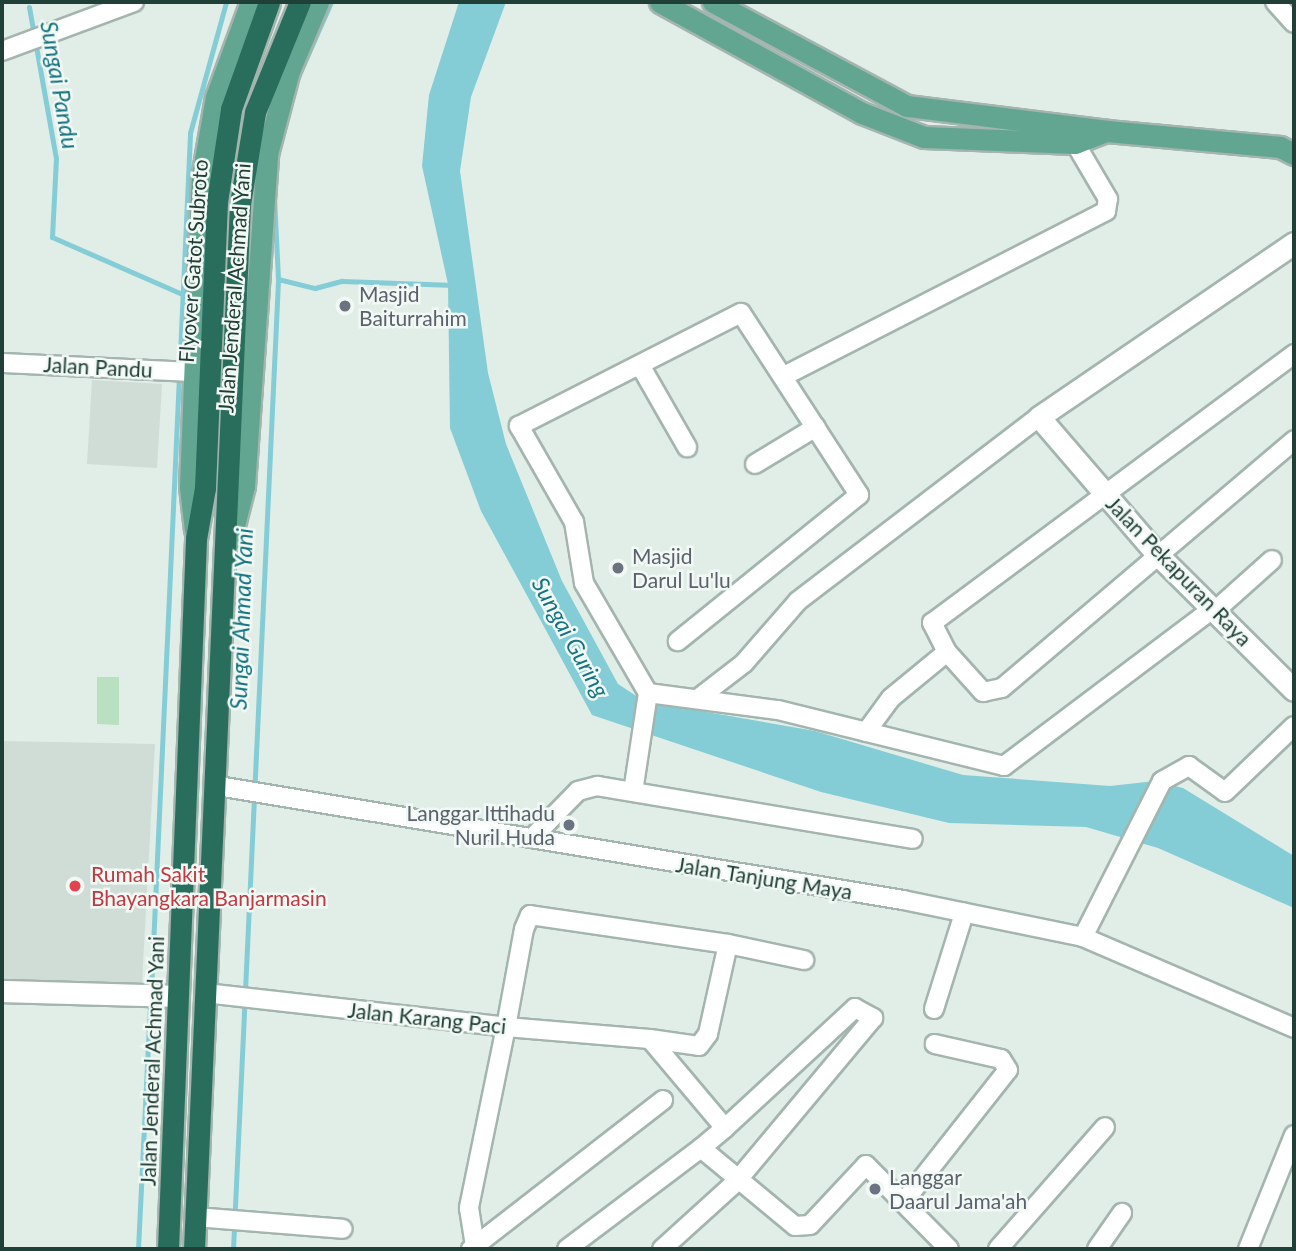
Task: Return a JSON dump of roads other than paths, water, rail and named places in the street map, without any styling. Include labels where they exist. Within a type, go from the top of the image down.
[{"type":"highway","name":"Flyover Gatot Subroto","points":[[216,487],[217,202],[231,109],[269,2]]},
{"type":"highway","name":"Flyover Gatot Subroto","points":[[216,487],[247,149],[266,78],[300,2]]},
{"type":"highway","name":"Jalan Jenderal Achmad Yani","points":[[168,1249],[169,996],[186,868],[196,539],[216,487]]},
{"type":"highway","name":"Jalan Jenderal Achmad Yani","points":[[194,1249],[204,1217],[215,994],[211,870],[225,787],[222,696],[230,542],[216,487]]},
{"type":"highway","points":[[193,694],[222,696]]},
{"type":"highway","points":[[186,868],[211,870]]},
{"type":"main road","name":"Jalan Jenderal Achmad Yani","points":[[196,539],[190,487],[184,372],[207,141],[251,2]]},
{"type":"main road","name":"Jalan Jenderal Achmad Yani","points":[[230,542],[245,476],[267,154],[289,71],[318,2]]},
{"type":"main road","points":[[660,2],[889,126],[924,137],[1107,131],[1280,147],[1294,154]]},
{"type":"main road","points":[[716,2],[907,106],[1074,133]]},
{"type":"street","points":[[2,51],[134,2]]},
{"type":"street","points":[[1275,2],[1294,23]]},
{"type":"street","points":[[784,376],[1106,211],[1108,199],[1074,133]]},
{"type":"street","points":[[700,697],[744,663],[798,601],[1039,417],[1294,243]]},
{"type":"street","points":[[633,792],[648,698],[580,575],[574,522],[518,430],[529,418],[741,313],[784,376],[858,498],[678,641]]},
{"type":"street","points":[[1294,354],[932,622],[947,652],[983,692],[998,691],[1156,553],[1294,440]]},
{"type":"street","name":"Jalan Pandu","points":[[2,363],[184,372]]},
{"type":"street","points":[[640,365],[687,447]]},
{"type":"street","name":"Jalan Pekapuran Raya","points":[[1039,417],[1156,553],[1294,690]]},
{"type":"street","points":[[755,464],[816,427]]},
{"type":"street","points":[[648,698],[700,697],[866,732],[1004,766],[1215,609],[1272,560]]},
{"type":"street","points":[[866,732],[891,698],[947,652]]},
{"type":"street","points":[[1083,937],[1162,781],[1189,766],[1225,792],[1294,726]]},
{"type":"street","name":"Jalan Tanjung Maya","points":[[225,787],[533,837],[964,913],[1083,937],[1294,1028]]},
{"type":"street","points":[[533,837],[584,788],[633,792],[913,839]]},
{"type":"street","points":[[473,1248],[468,1208],[525,923],[534,913],[728,944],[804,960]]},
{"type":"street","points":[[934,1009],[964,913]]},
{"type":"street","name":"Jalan Karang Paci","points":[[215,994],[506,1027],[705,1043],[728,944]]},
{"type":"street","points":[[2,991],[130,998],[169,996]]},
{"type":"street","points":[[566,1249],[726,1128],[855,1008],[872,1016],[870,1027],[736,1182],[662,1249]]},
{"type":"street","points":[[650,1039],[726,1128]]},
{"type":"street","points":[[906,1199],[1008,1070],[1001,1059],[936,1044]]},
{"type":"street","points":[[473,1248],[663,1100]]},
{"type":"street","points":[[998,1249],[1105,1127]]},
{"type":"street","points":[[1248,1249],[1294,1135]]},
{"type":"street","points":[[701,1148],[736,1182],[799,1228],[810,1225],[861,1165],[906,1199],[945,1248]]},
{"type":"street","points":[[1097,1249],[1122,1213]]},
{"type":"street","points":[[204,1217],[246,1223],[343,1229]]},
{"type":"water","name":"Sungai Guring","points":[[459,2],[506,2],[471,97],[460,171],[488,373],[506,444],[562,581],[618,684],[644,701],[815,731],[963,775],[1110,786],[1155,781],[1183,788],[1294,856],[1294,908],[1158,848],[1086,827],[949,823],[821,792],[592,715],[481,511],[450,428],[448,284],[422,166],[429,95]]},
{"type":"waterway","name":"Sungai Ahmad Yani","points":[[151,990],[190,133],[226,2]]},
{"type":"waterway","name":"Sungai Ahmad Yani","points":[[297,79],[331,2]]},
{"type":"waterway","name":"Sungai Pandu","points":[[29,7],[56,158],[52,237],[182,294]]},
{"type":"waterway","name":"Sungai Ahmad Yani","points":[[233,1249],[278,279],[274,197]]},
{"type":"waterway","points":[[278,279],[315,288],[342,281],[454,285]]},
{"type":"waterway","name":"Sungai Ahmad Yani","points":[[138,1249],[150,1000]]},
{"type":"place","name":"Masjid Baiturrahim","points":[[345,306]]},
{"type":"place","name":"Masjid Darul Lu'lu","points":[[618,568]]},
{"type":"place","name":"Langgar Ittihadu Nuril Huda","points":[[569,825]]},
{"type":"place","name":"Rumah Sakit Bhayangkara Banjarmasin","points":[[75,886]]},
{"type":"place","name":"Langgar Daarul Jama'ah","points":[[875,1189]]}]
